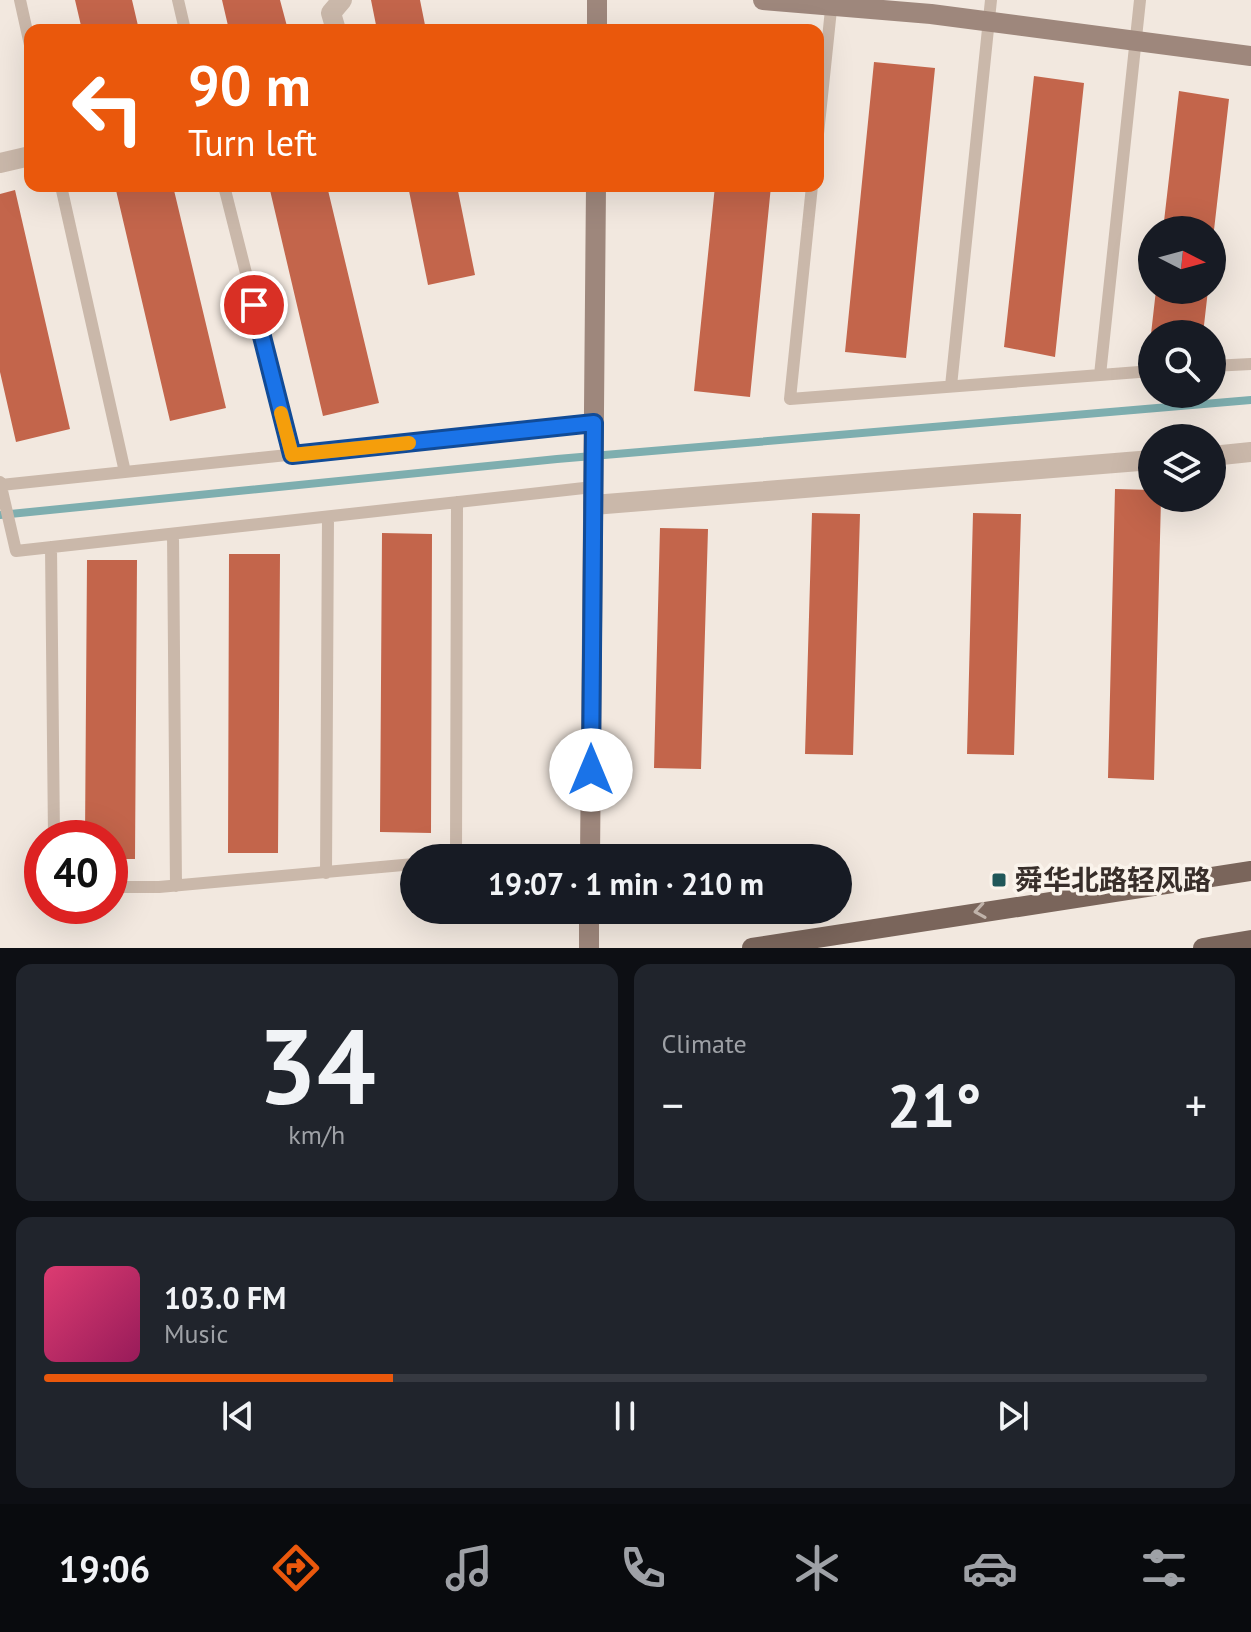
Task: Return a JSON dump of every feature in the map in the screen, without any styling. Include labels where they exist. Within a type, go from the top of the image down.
[{"type":"main road","points":[[752,948],[1251,871]]},
{"type":"main road","points":[[1203,948],[1251,940]]},
{"type":"street","points":[[334,24],[331,13],[342,0]]},
{"type":"street","points":[[597,0],[597,24]]},
{"type":"street","points":[[763,0],[832,3],[1251,56]]},
{"type":"street","points":[[0,163],[24,157]]},
{"type":"street","points":[[590,844],[596,192]]},
{"type":"street","points":[[1226,455],[1251,452]]},
{"type":"street","points":[[593,487],[1138,461]]},
{"type":"street","points":[[589,924],[589,948]]},
{"type":"lane","points":[[20,0],[25,24]]},
{"type":"lane","points":[[178,0],[184,24]]},
{"type":"lane","points":[[951,386],[991,0]]},
{"type":"lane","points":[[1100,375],[1140,0]]},
{"type":"lane","points":[[824,78],[832,3]]},
{"type":"lane","points":[[62,192],[125,472]]},
{"type":"lane","points":[[226,192],[292,455]]},
{"type":"lane","points":[[811,192],[790,399],[1138,372]]},
{"type":"lane","points":[[1226,365],[1251,364]]},
{"type":"lane","points":[[593,487],[16,551],[0,484],[292,455],[594,433]]},
{"type":"lane","points":[[456,844],[457,502]]},
{"type":"lane","points":[[326,873],[328,517]]},
{"type":"lane","points":[[173,534],[176,886]]},
{"type":"lane","points":[[51,547],[54,820]]},
{"type":"lane","points":[[128,887],[176,886],[400,865]]},
{"type":"building","points":[[75,0],[132,0],[138,24],[81,24]]},
{"type":"building","points":[[222,0],[280,0],[286,24],[228,24]]},
{"type":"building","points":[[371,0],[420,0],[425,24],[376,24]]},
{"type":"building","points":[[874,62],[935,68],[906,358],[845,352]]},
{"type":"building","points":[[1034,76],[1084,83],[1055,357],[1004,347]]},
{"type":"building","points":[[1179,91],[1229,99],[1216,216],[1165,216]]},
{"type":"building","points":[[15,190],[70,429],[16,442],[0,372],[0,194]]},
{"type":"building","points":[[116,192],[174,192],[226,408],[170,421]]},
{"type":"building","points":[[270,192],[328,192],[379,403],[323,416]]},
{"type":"building","points":[[409,192],[458,192],[475,275],[428,285]]},
{"type":"building","points":[[714,192],[770,192],[750,397],[694,391]]},
{"type":"building","points":[[1154,304],[1206,304],[1205,320],[1153,320]]},
{"type":"building","points":[[1115,489],[1138,490],[1138,512],[1161,512],[1154,780],[1108,778]]},
{"type":"building","points":[[812,513],[860,514],[853,755],[805,754]]},
{"type":"building","points":[[973,513],[1021,514],[1014,755],[967,754]]},
{"type":"building","points":[[660,528],[708,529],[701,769],[654,768]]},
{"type":"building","points":[[382,533],[432,534],[431,833],[380,832]]},
{"type":"building","points":[[229,554],[280,554],[278,853],[228,853]]},
{"type":"building","points":[[87,560],[137,560],[135,859],[128,859],[128,820],[85,820]]},
{"type":"waterway","points":[[0,515],[557,459],[1251,400]]},
{"type":"slow traffic","points":[[281,413],[292,455],[409,443]]},
{"type":"place","name":"舜华北路轻风路","points":[[999,880]]},
{"type":"route","points":[[254,305],[292,455],[594,423],[591,770]]}]
